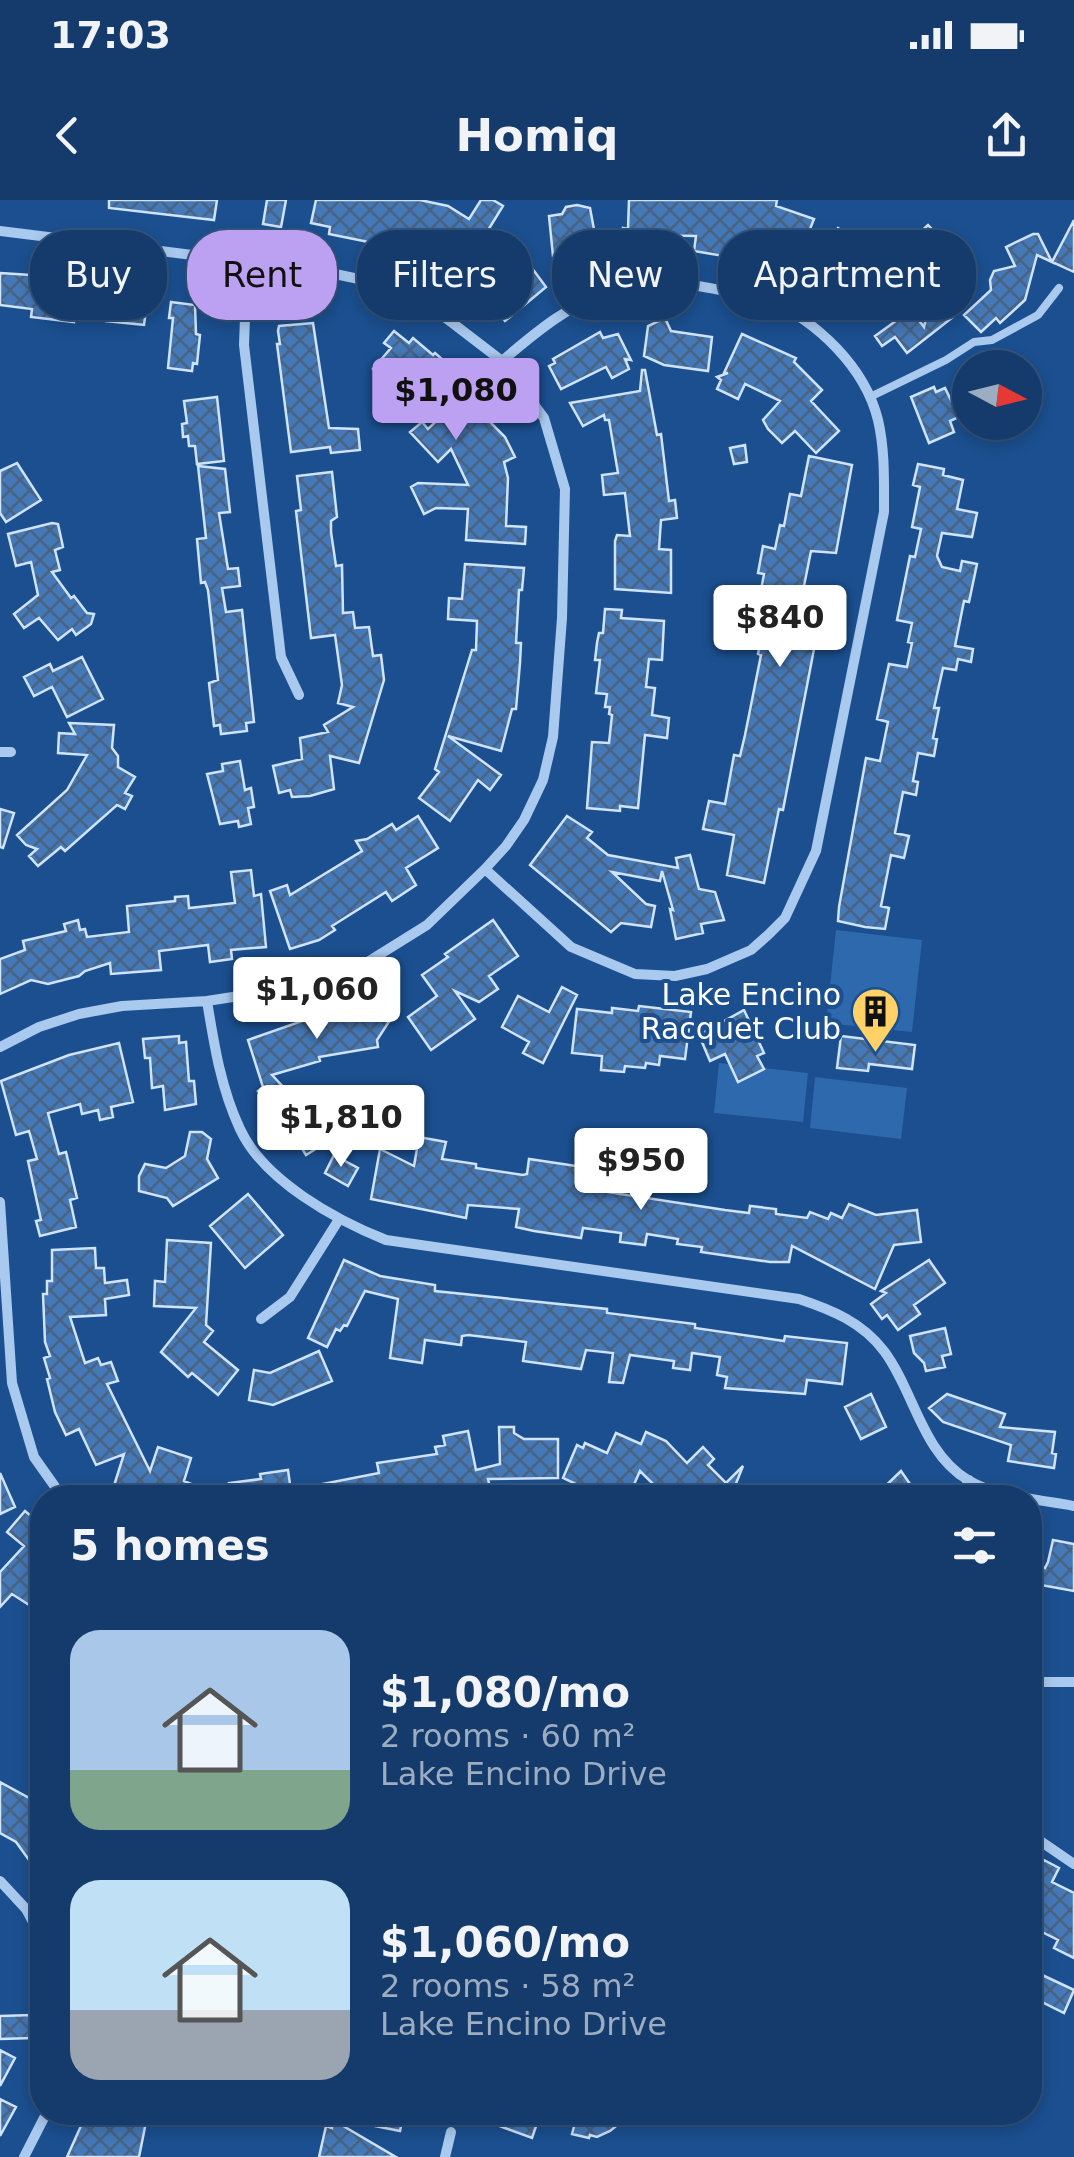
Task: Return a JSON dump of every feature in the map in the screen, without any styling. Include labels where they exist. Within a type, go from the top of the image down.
[{"type":"street","points":[[0,231],[187,254]]},
{"type":"street","points":[[0,1047],[79,1014],[291,988],[366,963],[427,925],[485,869],[524,820],[543,780],[553,738],[566,489],[544,418],[502,361],[470,333],[429,306],[386,285],[337,274]]},
{"type":"street","points":[[485,869],[572,947],[636,974],[676,976],[751,950],[785,918],[816,850],[884,512],[884,461],[870,397],[850,364],[827,339],[766,298],[670,281],[638,282],[602,294],[549,320],[502,361]]},
{"type":"street","points":[[245,320],[244,345],[281,658],[299,695]]},
{"type":"street","points":[[206,1001],[218,1068],[241,1132],[285,1180],[338,1220],[386,1240],[799,1299],[838,1312],[886,1353],[950,1467],[980,1485]]},
{"type":"street","points":[[0,1202],[12,1384],[34,1456],[54,1485]]},
{"type":"street","points":[[261,1319],[290,1297],[338,1220]]},
{"type":"street","points":[[966,1485],[969,1480]]},
{"type":"street","points":[[1042,1500],[1074,1506]]},
{"type":"street","points":[[1042,1682],[1074,1682]]},
{"type":"street","points":[[1042,1842],[1074,1864]]},
{"type":"street","points":[[0,1881],[30,1917]]},
{"type":"street","points":[[24,2157],[40,2125]]},
{"type":"street","points":[[445,2157],[450,2132]]},
{"type":"lane","points":[[870,397],[974,342],[992,340],[1038,315],[1059,288]]},
{"type":"shaded area","points":[[836,930],[922,940],[912,1032],[826,1023]]},
{"type":"shaded area","points":[[719,1063],[808,1073],[803,1122],[714,1113]]},
{"type":"shaded area","points":[[815,1077],[907,1088],[901,1139],[810,1128]]},
{"type":"building","points":[[109,200],[217,200],[214,220],[109,208]]},
{"type":"building","points":[[267,200],[286,200],[281,227],[263,224]]},
{"type":"building","points":[[316,200],[420,200],[448,206],[469,219],[481,200],[493,200],[503,206],[488,230],[357,230],[357,240],[337,236],[337,230],[311,223]]},
{"type":"building","points":[[629,200],[777,200],[776,206],[814,219],[813,230],[718,230],[718,255],[698,252],[698,230],[623,230],[628,229]]},
{"type":"building","points":[[566,207],[590,208],[594,230],[552,230],[552,246],[549,216],[562,214]]},
{"type":"building","points":[[1074,220],[1074,272],[1052,262]]},
{"type":"building","points":[[1038,234],[1052,262],[1037,255],[1025,300],[1000,323],[996,318],[981,332],[969,320],[976,320],[976,304],[991,290],[994,271],[1015,266],[1006,247]]},
{"type":"building","points":[[532,268],[546,287],[532,299]]},
{"type":"building","points":[[0,273],[30,275],[30,309],[0,305]]},
{"type":"building","points":[[171,302],[187,304],[187,320],[196,320],[196,334],[200,335],[197,364],[193,363],[192,371],[168,368],[173,318],[169,318]]},
{"type":"building","points":[[106,320],[145,320],[144,325]]},
{"type":"building","points":[[666,320],[671,331],[712,337],[708,371],[664,365],[644,356],[648,326]]},
{"type":"building","points":[[897,320],[919,320],[924,327],[926,320],[949,320],[907,353],[895,337],[882,346],[875,336]]},
{"type":"building","points":[[313,323],[329,428],[358,429],[360,450],[331,453],[330,447],[291,452],[278,331],[279,326]]},
{"type":"building","points":[[394,331],[409,343],[413,338],[435,353],[450,366],[442,375],[463,396],[469,390],[490,410],[484,416],[505,437],[515,457],[504,462],[508,478],[506,526],[526,527],[525,544],[466,540],[468,509],[436,508],[424,514],[411,487],[418,483],[468,485],[451,449],[438,462],[410,432],[422,422],[428,429],[442,416],[442,405],[428,391],[415,406],[373,369],[391,348],[384,343]]},
{"type":"building","points":[[600,332],[603,338],[618,334],[631,360],[625,359],[629,369],[612,378],[606,367],[561,389],[549,366],[555,363],[553,359]]},
{"type":"building","points":[[742,334],[796,358],[794,362],[822,390],[811,401],[839,431],[816,453],[795,431],[782,443],[768,429],[763,420],[780,401],[745,384],[738,399],[717,389],[721,380],[717,377],[728,373],[724,373]]},
{"type":"building","points":[[642,370],[657,435],[661,434],[669,501],[675,500],[677,518],[661,520],[659,549],[671,550],[671,593],[615,589],[615,541],[617,535],[630,536],[625,493],[604,495],[602,475],[618,473],[609,420],[604,415],[583,426],[570,403],[640,391]]},
{"type":"building","points":[[934,387],[936,392],[945,388],[952,402],[952,433],[929,443],[911,397]]},
{"type":"building","points":[[217,397],[224,461],[197,464],[195,446],[189,446],[188,436],[183,437],[182,424],[187,423],[184,401]]},
{"type":"building","points":[[745,445],[747,462],[734,464],[730,448]]},
{"type":"building","points":[[809,456],[852,465],[836,553],[811,551],[802,596],[828,601],[815,644],[783,810],[779,809],[764,883],[727,875],[734,835],[703,829],[709,801],[725,804],[734,755],[740,756],[745,735],[761,655],[758,654],[762,635],[753,633],[764,574],[758,573],[763,546],[775,549],[790,494],[801,496]]},
{"type":"building","points":[[17,463],[41,500],[6,522],[0,513],[0,471]]},
{"type":"building","points":[[918,464],[944,469],[943,475],[963,480],[957,509],[977,513],[972,537],[942,533],[937,556],[942,567],[960,571],[962,561],[977,564],[955,646],[973,649],[971,662],[958,659],[956,670],[943,668],[934,708],[939,708],[934,756],[918,753],[913,781],[918,782],[916,795],[903,792],[895,833],[909,836],[904,858],[891,855],[881,906],[889,908],[885,929],[838,921],[866,758],[880,761],[888,722],[877,719],[889,664],[907,667],[912,643],[908,642],[912,623],[897,620],[910,556],[915,557],[921,529],[912,527],[920,487],[913,485]]},
{"type":"building","points":[[198,466],[225,469],[230,512],[219,513],[228,569],[238,568],[240,586],[222,588],[226,612],[242,610],[254,722],[246,723],[247,731],[221,734],[220,725],[214,726],[209,683],[218,680],[208,590],[205,582],[201,583],[197,539],[206,538]]},
{"type":"building","points":[[332,472],[337,517],[331,521],[331,532],[336,566],[342,565],[343,613],[353,612],[355,628],[369,627],[373,656],[381,655],[384,680],[359,763],[330,756],[334,789],[292,797],[290,790],[279,793],[273,766],[302,759],[300,738],[328,732],[324,725],[353,707],[338,703],[342,685],[335,635],[311,638],[296,511],[301,510],[297,476]]},
{"type":"building","points":[[58,524],[63,547],[55,550],[60,570],[52,572],[71,598],[74,596],[87,613],[94,614],[91,624],[76,635],[72,629],[58,640],[39,618],[24,628],[14,614],[38,595],[31,562],[16,566],[8,534]]},
{"type":"building","points":[[465,564],[524,568],[516,643],[521,643],[520,663],[516,709],[512,709],[501,751],[448,736],[501,775],[490,790],[478,780],[450,821],[419,798],[439,772],[435,769],[472,650],[476,650],[477,621],[448,619],[449,598],[462,599]]},
{"type":"building","points":[[605,609],[622,610],[621,618],[664,621],[662,660],[649,659],[646,687],[655,688],[652,715],[669,718],[667,738],[645,735],[638,808],[620,806],[620,811],[587,808],[592,742],[609,743],[612,715],[610,707],[605,707],[607,694],[596,693],[600,660],[595,660]]},
{"type":"building","points":[[82,657],[103,699],[67,717],[52,687],[34,696],[24,677],[50,664],[53,671]]},
{"type":"building","points":[[69,723],[114,725],[112,748],[118,756],[118,767],[135,777],[125,793],[132,796],[125,809],[117,805],[65,851],[61,847],[38,866],[29,856],[37,849],[26,845],[17,835],[67,790],[87,755],[58,753],[59,733],[75,734]]},
{"type":"building","points":[[240,761],[245,790],[251,788],[251,824],[220,824],[207,774],[223,771],[222,764]]},
{"type":"building","points":[[0,809],[14,813],[3,848],[0,847]]},
{"type":"building","points":[[418,816],[438,848],[406,868],[416,885],[392,901],[386,892],[332,926],[335,930],[319,940],[290,949],[270,891],[287,885],[290,895],[362,851],[356,841],[392,824],[396,830]]},
{"type":"building","points":[[567,816],[592,832],[587,838],[608,855],[678,868],[676,858],[690,855],[699,889],[715,892],[724,920],[701,924],[703,933],[676,939],[662,871],[660,881],[612,872],[646,904],[655,906],[651,927],[621,923],[611,932],[530,865]]},
{"type":"building","points":[[251,870],[254,896],[261,894],[266,947],[231,950],[232,959],[210,962],[208,945],[159,951],[161,970],[111,974],[110,963],[48,984],[31,980],[0,994],[0,959],[25,950],[23,941],[66,931],[64,924],[78,920],[87,937],[129,932],[127,906],[175,901],[175,897],[188,896],[189,908],[235,903],[231,872]]},
{"type":"building","points":[[493,920],[518,956],[489,976],[498,989],[479,1002],[455,991],[475,1019],[431,1050],[408,1017],[437,996],[422,975]]},
{"type":"building","points":[[562,987],[577,995],[543,1063],[523,1053],[529,1042],[502,1027],[518,996],[549,1012]]},
{"type":"building","points":[[378,995],[389,1002],[392,1017],[377,1040],[378,1047],[319,1057],[320,1061],[272,1075],[286,1090],[271,1104],[258,1091],[263,1087],[248,1040],[322,1014],[370,1006]]},
{"type":"building","points":[[639,1006],[691,1012],[685,1059],[660,1056],[659,1065],[625,1066],[624,1072],[601,1070],[602,1056],[572,1053],[577,1009],[612,1013],[612,1008],[638,1011]]},
{"type":"building","points":[[744,1010],[764,1053],[757,1056],[764,1069],[738,1082],[725,1054],[710,1061],[699,1035]]},
{"type":"building","points":[[179,1036],[179,1043],[186,1042],[189,1081],[194,1081],[196,1104],[165,1110],[163,1086],[152,1088],[150,1058],[145,1058],[143,1039]]},
{"type":"building","name":"Lake Encino Racquet Club","points":[[841,1036],[915,1045],[912,1069],[869,1064],[868,1071],[837,1068]]},
{"type":"building","points":[[119,1043],[133,1102],[111,1107],[113,1117],[100,1120],[98,1110],[82,1114],[80,1104],[48,1113],[59,1154],[66,1152],[77,1198],[70,1200],[76,1227],[40,1236],[36,1221],[41,1220],[28,1161],[37,1159],[29,1131],[16,1135],[1,1081],[69,1055]]},
{"type":"building","points":[[339,1095],[366,1110],[376,1108],[380,1112],[383,1119],[370,1143],[349,1128],[306,1155],[288,1126],[298,1116]]},
{"type":"building","points":[[190,1132],[202,1132],[211,1139],[207,1159],[218,1178],[173,1206],[167,1198],[139,1191],[139,1176],[145,1164],[166,1168],[185,1156]]},
{"type":"building","points":[[419,1137],[446,1142],[442,1159],[476,1164],[476,1168],[523,1175],[527,1174],[529,1159],[590,1168],[588,1189],[725,1210],[749,1213],[750,1206],[807,1218],[810,1212],[828,1219],[831,1213],[842,1218],[849,1204],[876,1215],[917,1210],[921,1242],[894,1245],[875,1289],[792,1246],[789,1262],[770,1262],[701,1252],[702,1247],[677,1244],[678,1239],[647,1234],[645,1245],[620,1242],[621,1233],[583,1228],[581,1238],[534,1231],[516,1227],[519,1209],[468,1205],[466,1218],[371,1199],[380,1149],[414,1166]]},
{"type":"building","points":[[334,1155],[358,1168],[348,1186],[325,1173]]},
{"type":"building","points":[[248,1194],[283,1235],[245,1268],[210,1226]]},
{"type":"building","points":[[167,1240],[211,1243],[206,1325],[213,1331],[204,1342],[238,1370],[218,1395],[192,1373],[188,1377],[161,1352],[196,1308],[154,1306],[155,1281],[165,1282]]},
{"type":"building","points":[[95,1248],[96,1268],[104,1268],[105,1283],[127,1280],[129,1295],[105,1299],[106,1315],[70,1317],[85,1363],[98,1358],[101,1365],[111,1362],[118,1381],[107,1384],[150,1471],[158,1447],[191,1458],[184,1481],[193,1485],[114,1485],[124,1454],[96,1465],[79,1429],[66,1435],[55,1412],[44,1358],[50,1356],[45,1342],[43,1294],[47,1294],[47,1281],[52,1281],[52,1250]]},
{"type":"building","points":[[344,1260],[380,1276],[435,1285],[435,1291],[607,1309],[607,1313],[784,1341],[785,1336],[847,1343],[842,1384],[807,1380],[805,1394],[725,1388],[727,1377],[717,1375],[720,1357],[692,1353],[690,1370],[673,1368],[674,1361],[630,1355],[623,1383],[609,1382],[613,1353],[586,1350],[581,1369],[523,1361],[526,1342],[468,1335],[462,1336],[461,1345],[425,1340],[422,1363],[390,1358],[398,1299],[365,1291],[347,1326],[336,1329],[327,1347],[308,1338]]},
{"type":"building","points":[[929,1260],[945,1283],[914,1305],[920,1314],[898,1330],[887,1315],[882,1319],[871,1304],[886,1293],[881,1291]]},
{"type":"building","points":[[945,1328],[951,1354],[942,1356],[945,1367],[926,1371],[914,1353],[910,1336]]},
{"type":"building","points":[[319,1351],[332,1381],[273,1405],[249,1400],[254,1370],[270,1373]]},
{"type":"building","points":[[871,1394],[886,1427],[861,1439],[845,1407]]},
{"type":"building","points":[[947,1394],[1005,1414],[1000,1427],[1055,1432],[1054,1468],[1008,1461],[1011,1445],[943,1422],[929,1408]]},
{"type":"building","points":[[499,1427],[514,1427],[514,1433],[524,1439],[558,1439],[558,1478],[488,1479],[489,1483],[482,1485],[318,1485],[379,1473],[377,1463],[437,1454],[435,1447],[445,1445],[443,1436],[468,1431],[476,1470],[500,1464]]},
{"type":"building","points":[[646,1432],[666,1441],[687,1463],[703,1447],[714,1459],[708,1465],[726,1483],[743,1466],[735,1485],[654,1485],[640,1471],[634,1485],[578,1485],[563,1478],[577,1445],[583,1448],[585,1443],[607,1453],[616,1433],[641,1444]]},
{"type":"building","points":[[288,1470],[290,1485],[229,1485],[261,1479],[260,1474]]},
{"type":"building","points":[[901,1471],[912,1485],[886,1485]]},
{"type":"building","points":[[0,1473],[15,1507],[0,1514]]},
{"type":"building","points":[[25,1511],[30,1515],[30,1605],[12,1594],[0,1607],[0,1572],[24,1546],[7,1532]]},
{"type":"building","points":[[1053,1540],[1074,1544],[1074,1591],[1042,1585],[1042,1567],[1048,1562]]},
{"type":"building","points":[[0,1782],[30,1798],[30,1861],[16,1842],[0,1833]]},
{"type":"building","points":[[1044,1860],[1059,1868],[1052,1882],[1074,1893],[1074,1958],[1054,1948],[1058,1940],[1042,1932]]},
{"type":"building","points":[[1042,1975],[1074,1990],[1064,2013],[1042,2002]]},
{"type":"building","points":[[30,2015],[30,2038],[0,2039],[0,2016]]},
{"type":"building","points":[[0,2050],[15,2058],[0,2086]]},
{"type":"building","points":[[0,2099],[16,2107],[0,2136]]},
{"type":"building","points":[[81,2125],[145,2125],[139,2157],[67,2157]]},
{"type":"building","points":[[342,2125],[396,2157],[319,2157],[326,2126]]},
{"type":"building","points":[[370,2125],[401,2125],[400,2131]]},
{"type":"building","points":[[497,2125],[536,2125],[532,2138]]},
{"type":"building","points":[[574,2125],[618,2125],[597,2137],[572,2134]]},
{"type":"place","name":"Lake Encino Racquet Club","points":[[876,1054]]}]
